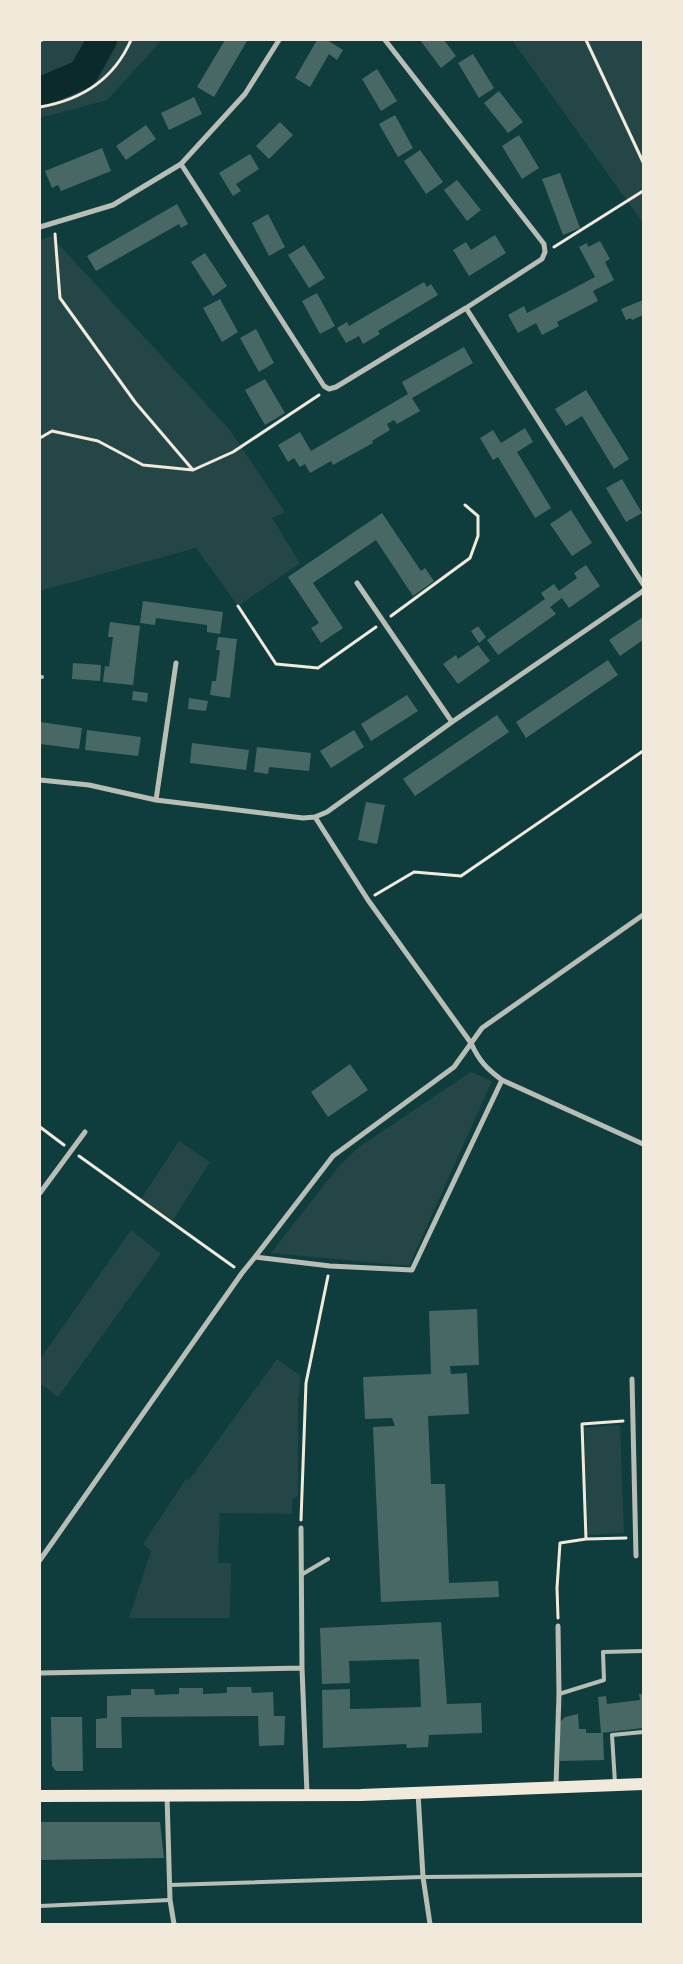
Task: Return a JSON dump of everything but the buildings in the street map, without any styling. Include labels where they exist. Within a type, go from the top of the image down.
[{"type":"main road","points":[[40,1796],[361,1794],[643,1784]]},
{"type":"street","points":[[40,227],[114,204],[181,164],[245,94],[279,40]]},
{"type":"street","points":[[181,164],[324,386],[329,389],[336,387],[466,308],[542,259],[545,252],[544,244],[385,40]]},
{"type":"street","points":[[466,308],[643,584]]},
{"type":"street","points":[[357,583],[452,722]]},
{"type":"street","points":[[40,780],[89,785],[156,800],[315,818],[327,812],[452,722],[643,592]]},
{"type":"street","points":[[156,800],[176,663]]},
{"type":"street","points":[[315,818],[368,900],[488,1070],[502,1080],[643,1144]]},
{"type":"street","points":[[40,1560],[242,1273],[333,1156],[454,1067],[482,1028],[643,915]]},
{"type":"street","points":[[255,1257],[330,1266],[412,1270],[502,1080]]},
{"type":"street","points":[[40,1193],[85,1132]]},
{"type":"street","points":[[632,1379],[636,1482],[636,1556]]},
{"type":"street","points":[[636,1482],[643,1482]]},
{"type":"street","points":[[301,1528],[302,1668],[307,1794]]},
{"type":"street","points":[[556,1787],[559,1694],[558,1626]]},
{"type":"street","points":[[40,1673],[302,1668]]},
{"type":"street","points":[[418,1791],[424,1876],[430,1924]]},
{"type":"street","points":[[167,1795],[170,1900],[174,1924]]},
{"type":"lane","points":[[301,1574],[328,1559]]},
{"type":"lane","points":[[559,1694],[604,1680],[603,1652],[643,1651]]},
{"type":"lane","points":[[615,1785],[612,1735],[643,1732]]},
{"type":"lane","points":[[170,1885],[424,1876],[643,1875]]},
{"type":"lane","points":[[40,1906],[170,1900]]},
{"type":"path","points":[[40,107],[59,104],[98,84],[124,56],[131,40]]},
{"type":"path","points":[[586,40],[643,162]]},
{"type":"path","points":[[545,252],[643,191]]},
{"type":"path","points":[[54,224],[60,298],[135,402],[193,470]]},
{"type":"path","points":[[40,438],[52,431],[98,441],[143,465],[193,470],[233,452],[329,389]]},
{"type":"path","points":[[368,900],[414,872],[461,876],[643,751]]},
{"type":"path","points":[[40,1127],[242,1273]]},
{"type":"path","points":[[301,1528],[306,1383],[330,1266]]},
{"type":"path","points":[[586,1539],[582,1424],[634,1420]]},
{"type":"path","points":[[558,1626],[557,1578],[560,1543],[586,1539],[636,1537]]},
{"type":"shaded area","points":[[40,40],[162,40],[107,100],[40,118]]},
{"type":"shaded area","points":[[512,40],[643,40],[643,223]]},
{"type":"shaded area","points":[[51,236],[229,429],[285,512],[272,518],[300,563],[238,606],[196,548],[40,591],[40,240]]},
{"type":"shaded area","points":[[471,1072],[492,1081],[409,1266],[271,1253],[339,1166],[359,1147]]},
{"type":"shaded area","points":[[179,1141],[210,1162],[173,1220],[141,1199]]},
{"type":"shaded area","points":[[131,1230],[161,1254],[58,1397],[40,1383],[40,1359]]},
{"type":"shaded area","points":[[277,1359],[301,1376],[298,1400],[298,1496],[292,1499],[292,1514],[220,1513],[218,1563],[231,1563],[230,1618],[129,1618],[151,1551],[143,1544],[186,1479],[189,1480]]},
{"type":"shaded area","points":[[620,1425],[624,1533],[588,1535],[584,1428]]},
{"type":"waterway","points":[[40,92],[83,74],[102,40]]}]
